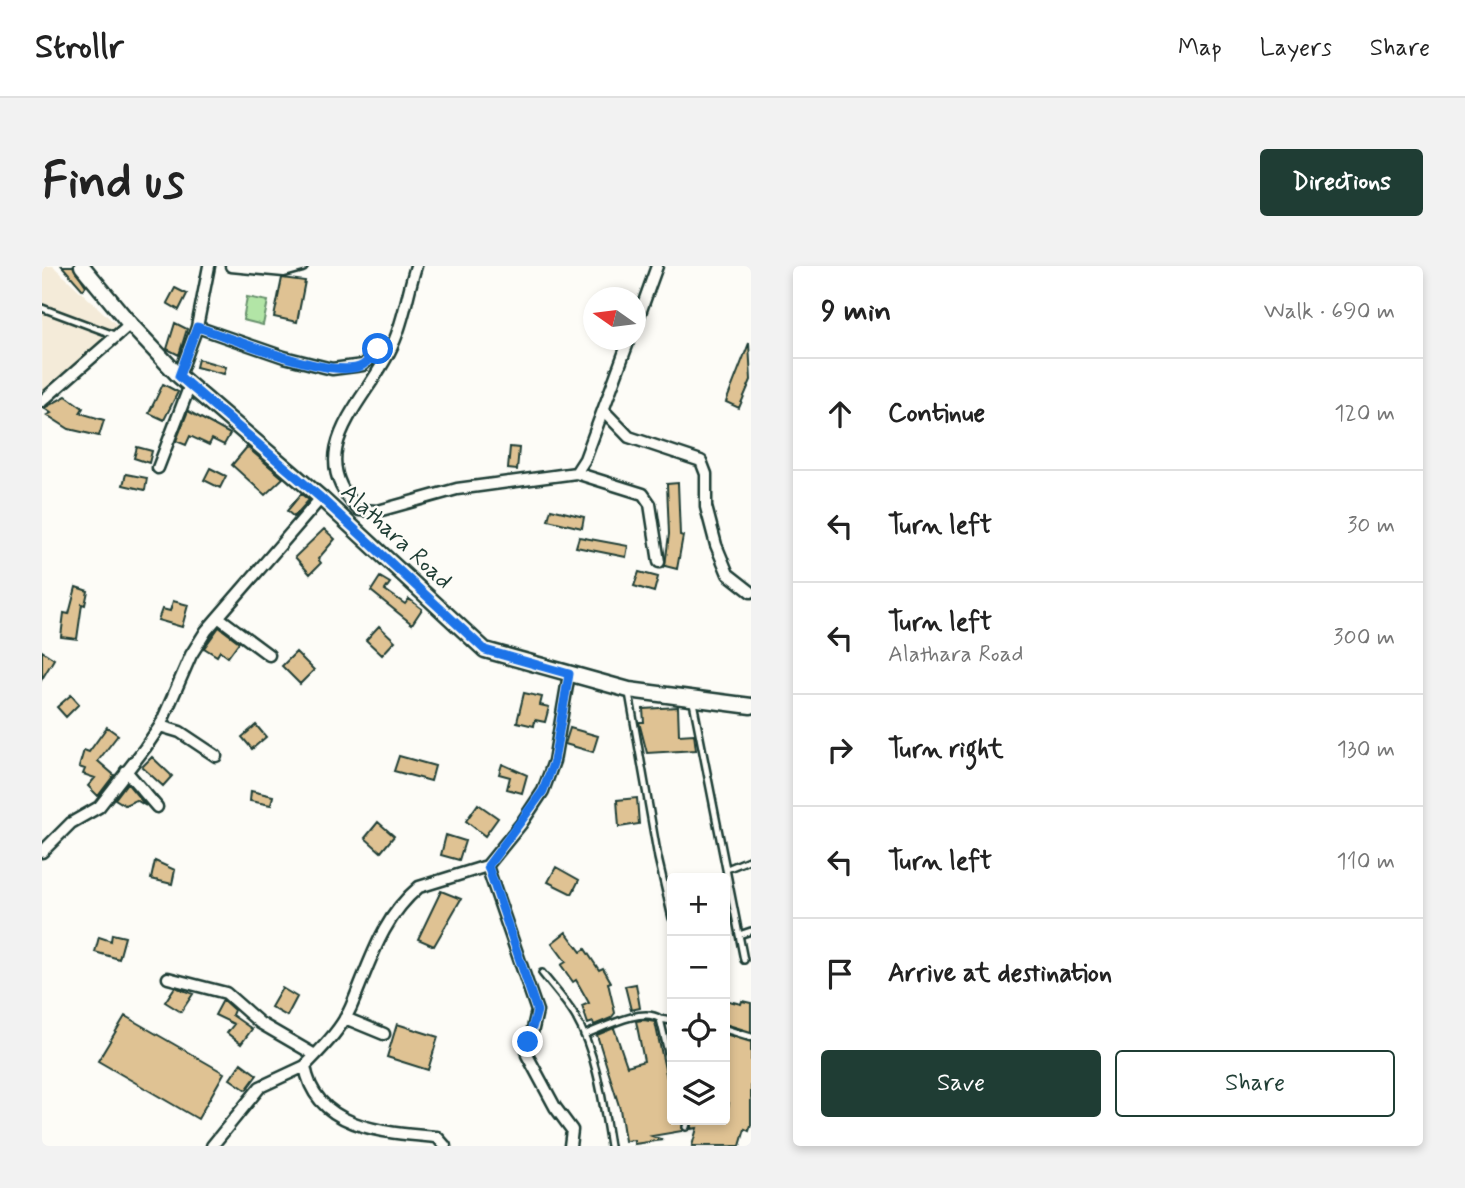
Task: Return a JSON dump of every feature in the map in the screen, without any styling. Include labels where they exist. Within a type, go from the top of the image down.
[{"type":"street","name":"Alathara Road","points":[[82,266],[130,324],[185,380],[321,498],[485,650],[629,690],[751,706]]},
{"type":"street","points":[[158,468],[185,380],[209,266]]},
{"type":"street","points":[[231,266],[285,271],[303,266]]},
{"type":"street","points":[[416,266],[393,344],[334,446],[337,474],[355,506],[359,510],[378,511],[457,489],[576,473],[643,494],[650,505],[659,562]]},
{"type":"street","points":[[646,295],[657,266]]},
{"type":"street","points":[[42,401],[130,324]]},
{"type":"street","points":[[197,327],[284,357],[332,369],[363,365],[378,349],[393,344]]},
{"type":"street","points":[[576,473],[585,458],[625,350]]},
{"type":"street","points":[[603,410],[629,437],[701,461],[706,474],[706,507],[719,552],[728,574],[751,592]]},
{"type":"street","points":[[42,852],[71,823],[99,807],[160,726],[191,655],[218,617],[321,498]]},
{"type":"street","points":[[218,617],[269,655]]},
{"type":"street","points":[[212,1146],[260,1087],[305,1066],[345,1018],[379,938],[411,894],[419,887],[488,866],[543,791],[554,761],[569,674]]},
{"type":"street","points":[[160,726],[180,732],[216,756]]},
{"type":"street","points":[[126,771],[157,807]]},
{"type":"street","points":[[488,866],[537,1011],[527,1055],[555,1107],[572,1130],[570,1146]]},
{"type":"street","points":[[168,978],[226,993],[260,1023],[315,1055]]},
{"type":"street","points":[[345,1018],[384,1034]]},
{"type":"street","points":[[305,1066],[308,1082],[315,1094],[344,1119],[369,1129],[437,1137],[445,1146]]},
{"type":"lane","points":[[42,309],[117,337]]},
{"type":"lane","points":[[629,690],[667,897]]},
{"type":"lane","points":[[692,699],[744,960]]},
{"type":"lane","points":[[727,869],[751,859]]},
{"type":"lane","points":[[739,935],[751,931]]},
{"type":"lane","points":[[542,973],[574,1014],[584,1035],[602,1097],[610,1146]]},
{"type":"lane","points":[[584,1035],[643,1014],[654,1014],[667,1020]]},
{"type":"lane","points":[[660,1018],[670,1062]]},
{"type":"lane","points":[[730,1030],[751,1037]]},
{"type":"shaded area","points":[[42,266],[53,266],[119,327],[42,394]]},
{"type":"green space","points":[[247,297],[268,301],[263,325],[243,320]]},
{"type":"building","points":[[62,266],[73,266],[86,286],[83,290]]},
{"type":"building","points":[[282,278],[305,281],[297,322],[274,317]]},
{"type":"building","points":[[175,288],[187,294],[179,310],[167,303]]},
{"type":"building","points":[[175,323],[187,329],[179,355],[167,349]]},
{"type":"building","points":[[749,343],[751,380],[739,408],[726,402]]},
{"type":"building","points":[[198,359],[226,367],[224,374],[196,367]]},
{"type":"building","points":[[163,384],[178,392],[164,420],[149,413]]},
{"type":"building","points":[[66,396],[83,408],[80,413],[104,420],[99,436],[69,429],[47,415],[51,413],[44,408]]},
{"type":"building","points":[[188,411],[230,434],[224,445],[212,439],[209,445],[190,436],[186,445],[176,441]]},
{"type":"building","points":[[137,447],[152,451],[149,463],[134,458]]},
{"type":"building","points":[[247,447],[283,478],[265,495],[232,465]]},
{"type":"building","points":[[510,447],[519,448],[517,470],[508,469]]},
{"type":"building","points":[[210,468],[226,476],[220,488],[204,480]]},
{"type":"building","points":[[126,474],[147,478],[145,490],[123,485]]},
{"type":"building","points":[[678,483],[680,535],[683,536],[677,569],[665,566],[669,534],[667,484]]},
{"type":"building","points":[[301,494],[309,500],[294,517],[287,511]]},
{"type":"building","points":[[551,509],[584,517],[582,528],[548,520]]},
{"type":"building","points":[[324,529],[335,539],[318,559],[321,563],[310,574],[295,557]]},
{"type":"building","points":[[579,537],[628,546],[626,557],[576,547]]},
{"type":"building","points":[[639,572],[658,577],[654,592],[634,586]]},
{"type":"building","points":[[380,577],[390,583],[385,590],[405,604],[409,599],[422,609],[412,624],[371,591]]},
{"type":"building","points":[[76,587],[88,591],[85,605],[82,604],[77,639],[61,637],[64,613],[69,614]]},
{"type":"building","points":[[173,601],[188,605],[182,627],[158,620],[162,609],[170,611]]},
{"type":"building","points":[[379,626],[395,641],[382,655],[366,640]]},
{"type":"building","points":[[219,627],[239,642],[228,657],[220,651],[217,656],[204,648]]},
{"type":"building","points":[[42,651],[54,659],[42,679]]},
{"type":"building","points":[[296,652],[314,670],[300,684],[282,666]]},
{"type":"building","points":[[524,693],[542,697],[540,705],[549,707],[545,722],[535,720],[534,726],[517,722]]},
{"type":"building","points":[[71,695],[79,704],[66,717],[57,707]]},
{"type":"building","points":[[678,707],[679,735],[694,734],[696,750],[647,753],[639,722],[644,722],[643,709]]},
{"type":"building","points":[[256,725],[266,737],[252,749],[242,737]]},
{"type":"building","points":[[107,727],[118,735],[98,761],[114,775],[98,796],[88,786],[95,778],[83,774],[85,769],[79,767],[84,750],[89,752]]},
{"type":"building","points":[[570,728],[598,736],[593,752],[565,744]]},
{"type":"building","points":[[399,756],[435,766],[431,781],[394,771]]},
{"type":"building","points":[[152,757],[172,776],[163,786],[142,767]]},
{"type":"building","points":[[502,764],[527,775],[522,793],[507,789],[510,777],[499,774]]},
{"type":"building","points":[[127,783],[146,806],[136,800],[125,805],[115,799]]},
{"type":"building","points":[[251,791],[273,796],[271,805],[250,801]]},
{"type":"building","points":[[637,798],[639,824],[619,827],[617,800]]},
{"type":"building","points":[[478,804],[498,818],[485,836],[466,821]]},
{"type":"building","points":[[378,822],[394,836],[381,852],[365,838]]},
{"type":"building","points":[[446,835],[465,841],[459,860],[441,855]]},
{"type":"building","points":[[155,861],[175,870],[172,884],[151,879]]},
{"type":"building","points":[[556,867],[579,880],[572,894],[548,882]]},
{"type":"building","points":[[441,891],[461,899],[434,946],[418,939]]},
{"type":"building","points":[[566,932],[581,952],[585,949],[599,970],[603,968],[611,982],[608,983],[615,1013],[611,1018],[594,1025],[593,1022],[588,1024],[582,1006],[589,1003],[576,980],[573,982],[561,965],[566,962],[552,943]]},
{"type":"building","points":[[112,934],[125,937],[119,959],[95,952],[99,937],[111,941]]},
{"type":"building","points":[[636,984],[640,1008],[631,1010],[625,986]]},
{"type":"building","points":[[175,987],[193,994],[181,1012],[165,1002]]},
{"type":"building","points":[[282,988],[297,997],[287,1016],[271,1007]]},
{"type":"building","points":[[223,1000],[234,1010],[232,1015],[252,1029],[241,1044],[227,1033],[234,1024],[215,1015]]},
{"type":"building","points":[[730,1001],[751,1003],[751,1032],[730,1026]]},
{"type":"building","points":[[125,1016],[224,1073],[198,1119],[98,1061]]},
{"type":"building","points":[[636,1021],[655,1022],[667,1078],[667,1125],[683,1125],[682,1131],[652,1136],[663,1140],[634,1144],[634,1140],[625,1141],[620,1109],[597,1035],[614,1028],[627,1066],[644,1061]]},
{"type":"building","points":[[397,1024],[438,1037],[428,1070],[387,1057]]},
{"type":"building","points":[[730,1036],[751,1042],[751,1125],[749,1131],[745,1129],[740,1146],[692,1146],[697,1128],[691,1129],[692,1125],[730,1125]]},
{"type":"building","points":[[241,1063],[257,1075],[246,1090],[230,1079]]},
{"type":"route","points":[[378,349],[363,365],[351,369],[332,369],[284,357],[197,327],[179,376],[321,498],[485,650],[569,674],[554,761],[543,791],[488,866],[537,1011],[536,1023],[528,1042]]}]
